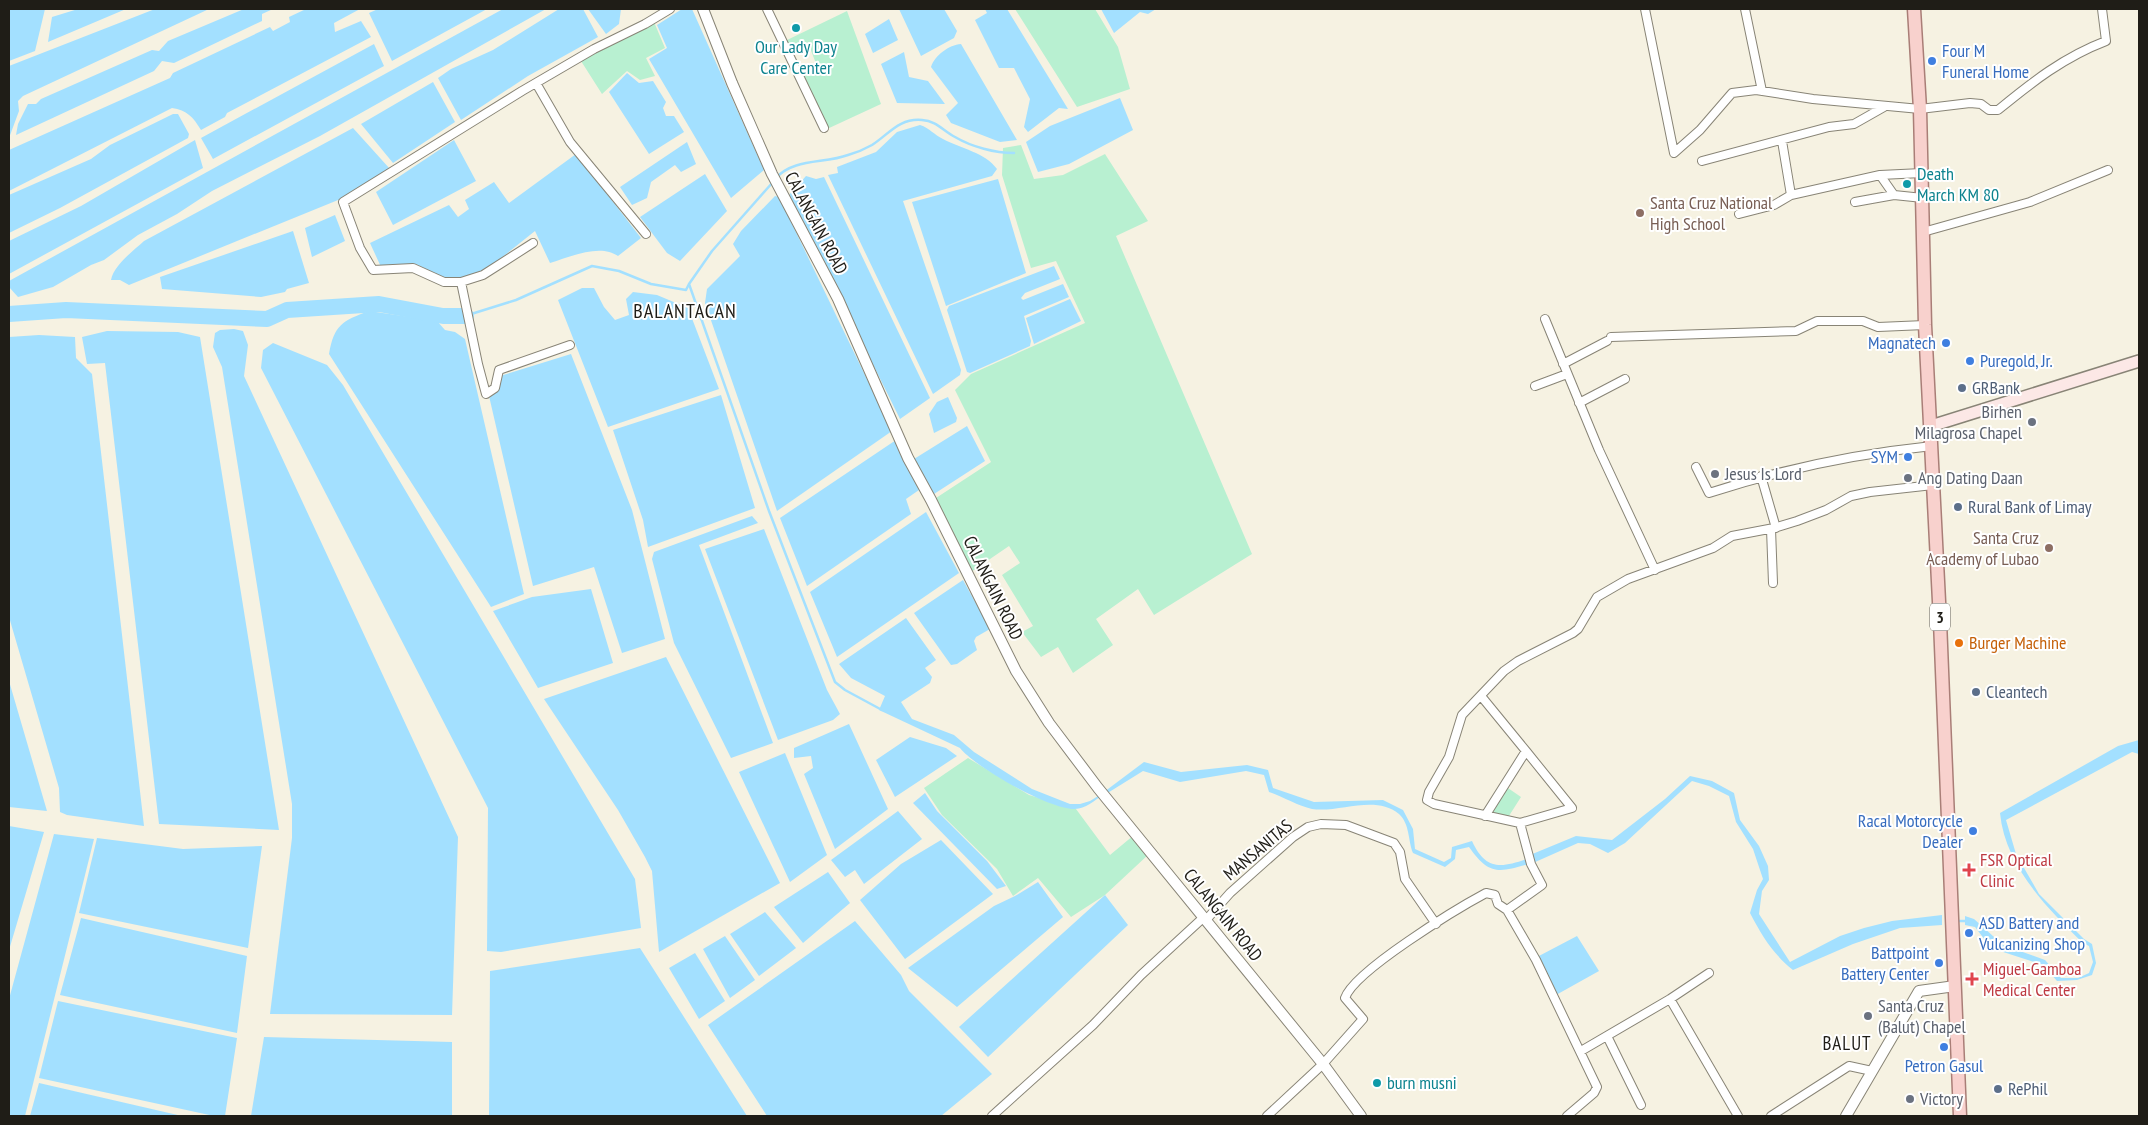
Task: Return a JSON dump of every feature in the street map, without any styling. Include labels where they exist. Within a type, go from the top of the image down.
[{"type":"main road","name":"3","points":[[1914,9],[1920,109],[1926,325],[1960,1116]]},
{"type":"main road","points":[[1931,426],[2139,361]]},
{"type":"street","points":[[533,243],[483,275],[461,282],[444,282],[413,268],[373,270],[360,248],[343,202],[536,83],[594,49],[645,24],[670,9]]},
{"type":"street","name":"CALANGAIN ROAD","points":[[702,9],[772,174],[838,299],[908,458],[932,500],[1016,671],[1049,723],[1101,792],[1323,1064],[1361,1116]]},
{"type":"street","points":[[767,9],[824,128]]},
{"type":"street","points":[[1645,9],[1674,152],[1700,130],[1732,93],[1762,91],[1884,107],[1920,109],[1970,103],[1981,104],[1989,110],[1998,110],[2058,63],[2106,41],[2102,9]]},
{"type":"street","points":[[1745,9],[1762,91]]},
{"type":"street","points":[[536,83],[570,142],[646,234]]},
{"type":"street","points":[[1702,161],[1829,127],[1854,124],[1884,107]]},
{"type":"street","points":[[1782,141],[1791,195]]},
{"type":"street","points":[[1924,232],[2030,202],[2108,170]]},
{"type":"street","points":[[1739,214],[1774,205],[1791,195],[1880,175],[1922,173]]},
{"type":"street","points":[[1880,175],[1894,196]]},
{"type":"street","points":[[1855,202],[1894,196],[1923,198]]},
{"type":"street","points":[[461,282],[486,394],[494,388],[499,370],[570,345]]},
{"type":"street","points":[[1545,319],[1579,403],[1655,570]]},
{"type":"street","points":[[1563,364],[1609,339],[1796,331],[1817,321],[1862,320],[1878,327],[1926,325]]},
{"type":"street","points":[[1535,386],[1567,374]]},
{"type":"street","points":[[1579,403],[1625,379]]},
{"type":"street","points":[[1696,467],[1709,493],[1761,476],[1860,455],[1932,446]]},
{"type":"street","points":[[1761,476],[1774,528],[1774,583]]},
{"type":"street","points":[[1481,696],[1572,808],[1520,823],[1434,804],[1427,800],[1429,792],[1450,758],[1462,716],[1481,696],[1511,666],[1578,629],[1587,611],[1603,591],[1628,579],[1713,548],[1732,536],[1774,528],[1826,510],[1851,496],[1933,485]]},
{"type":"street","points":[[1485,816],[1526,751]]},
{"type":"street","points":[[1507,910],[1542,885],[1531,864],[1520,823]]},
{"type":"street","name":"MANSANITAS","points":[[1205,919],[1230,893],[1293,837],[1308,827],[1321,824],[1346,825],[1394,843],[1400,852],[1405,879],[1436,924]]},
{"type":"street","points":[[1267,1116],[1323,1064],[1363,1019],[1345,998],[1347,992],[1396,950],[1486,893],[1494,895],[1498,904],[1507,910],[1536,960],[1597,1087],[1579,1113],[1568,1116]]},
{"type":"street","points":[[992,1116],[1093,1025],[1141,975],[1205,919]]},
{"type":"street","points":[[1581,1052],[1670,999],[1708,973]]},
{"type":"street","points":[[1846,1116],[1919,991],[1955,986]]},
{"type":"street","points":[[1670,999],[1738,1116]]},
{"type":"street","points":[[1607,1036],[1641,1105]]},
{"type":"street","points":[[1771,1116],[1850,1066],[1872,1071]]},
{"type":"green space","points":[[1015,9],[1095,9],[1118,47],[1130,89],[1077,107]]},
{"type":"green space","points":[[847,11],[881,104],[827,129],[801,72],[817,66],[810,48],[793,54],[785,41]]},
{"type":"green space","points":[[654,22],[665,48],[646,58],[655,76],[640,80],[627,71],[602,94],[581,61]]},
{"type":"green space","points":[[1021,145],[1034,179],[1063,175],[1105,154],[1148,221],[1116,236],[1252,554],[1154,615],[1138,589],[1096,619],[1113,645],[1073,673],[1058,647],[1041,657],[1022,632],[1033,626],[1002,575],[1020,563],[1009,546],[971,572],[936,498],[991,462],[955,390],[971,374],[1085,323],[1056,261],[1031,268],[1002,175],[1003,148]]},
{"type":"green space","points":[[968,758],[1029,795],[1076,809],[1110,855],[1134,835],[1149,854],[1105,895],[1071,917],[1038,878],[1013,896],[997,869],[942,815],[924,788]]},
{"type":"green space","points":[[1505,786],[1521,797],[1507,819],[1487,815]]},
{"type":"water","points":[[9,9],[45,9],[35,51],[9,61]]},
{"type":"water","points":[[78,9],[126,9],[48,42],[52,17]]},
{"type":"water","points":[[155,9],[209,9],[23,96],[18,101],[19,111],[9,138],[9,66]]},
{"type":"water","points":[[244,9],[273,9],[262,14],[262,21],[174,63],[162,61],[154,71],[16,135],[18,124],[28,104],[36,104],[41,99],[152,50],[159,51],[168,41]]},
{"type":"water","points":[[306,9],[360,9],[334,23],[335,32],[361,21],[371,37],[227,113],[225,117],[201,130],[189,115],[182,110],[172,108],[9,191],[9,150],[170,78],[173,73],[270,27],[273,31],[290,22],[289,17]]},
{"type":"water","points":[[378,9],[487,9],[392,61],[369,13]]},
{"type":"water","points":[[503,9],[546,9],[320,136],[212,191],[177,214],[138,235],[104,260],[91,265],[53,287],[18,297],[9,287],[9,281]]},
{"type":"water","points":[[559,9],[583,9],[598,37],[528,76],[461,120],[438,78],[451,69],[493,50]]},
{"type":"water","points":[[588,9],[621,9],[619,24],[606,34]]},
{"type":"water","points":[[682,9],[692,9],[764,170],[731,198],[649,59],[667,48],[657,25]]},
{"type":"water","points":[[899,9],[944,9],[957,31],[954,38],[921,56]]},
{"type":"water","points":[[985,9],[1007,9],[1068,109],[1059,108],[1028,132],[1024,127],[1030,99],[1014,68],[999,68],[975,20],[987,13]]},
{"type":"water","points":[[1101,9],[1156,9],[1148,14],[1140,12],[1114,33]]},
{"type":"water","points":[[889,19],[898,40],[873,53],[865,34]]},
{"type":"water","points":[[374,44],[384,66],[213,159],[201,138]]},
{"type":"water","points":[[961,44],[1017,140],[1000,142],[951,123],[946,115],[958,103],[931,67],[943,51]]},
{"type":"water","points":[[904,52],[909,77],[928,81],[945,104],[897,103],[881,64]]},
{"type":"water","points":[[627,73],[639,83],[653,81],[666,102],[663,108],[666,116],[674,116],[684,132],[649,154],[609,92]]},
{"type":"water","points":[[433,82],[455,122],[393,163],[361,124]]},
{"type":"water","points":[[1120,98],[1133,130],[1069,164],[1038,172],[1026,142],[1050,126]]},
{"type":"water","points":[[173,114],[178,114],[189,134],[188,138],[60,208],[9,233],[9,195],[91,159],[110,145]]},
{"type":"water","points":[[920,125],[943,139],[980,155],[997,169],[992,176],[903,201],[961,370],[960,375],[933,394],[828,175],[838,173],[837,167],[876,152],[897,132]]},
{"type":"water","points":[[353,128],[390,169],[343,198],[129,285],[120,280],[111,280],[120,264],[144,241]]},
{"type":"water","points":[[195,140],[203,168],[9,274],[9,241],[81,206]]},
{"type":"water","points":[[454,140],[476,181],[393,225],[376,192]]},
{"type":"water","points":[[687,142],[696,164],[681,172],[675,165],[651,182],[647,198],[632,205],[620,187]]},
{"type":"water","points":[[576,154],[641,238],[618,256],[611,252],[594,251],[550,263],[535,231],[480,275],[447,280],[416,264],[381,267],[370,243],[449,205],[458,217],[469,209],[465,200],[494,182],[509,203]]},
{"type":"water","points":[[705,174],[727,211],[680,261],[667,253],[640,217]]},
{"type":"water","points":[[806,176],[816,179],[824,177],[930,398],[900,419],[789,195]]},
{"type":"water","points":[[998,179],[1026,273],[946,306],[912,202]]},
{"type":"water","points":[[775,196],[779,197],[892,431],[777,511],[705,303],[707,289],[740,256],[733,244],[741,231]]},
{"type":"water","points":[[335,215],[345,241],[312,257],[305,228]]},
{"type":"water","points":[[293,231],[309,283],[287,289],[285,292],[261,297],[162,289],[160,277]]},
{"type":"water","points":[[1054,266],[1060,279],[1025,293],[1021,298],[1023,300],[1063,284],[1069,297],[1024,316],[1031,341],[1030,346],[970,373],[967,372],[947,310],[949,306]]},
{"type":"water","points":[[582,288],[594,288],[604,307],[615,320],[629,315],[626,299],[633,292],[657,295],[688,308],[719,389],[608,427],[558,300]]},
{"type":"water","points":[[1070,299],[1081,321],[1034,344],[1026,318]]},
{"type":"water","points":[[369,311],[437,321],[445,330],[455,332],[465,339],[524,594],[491,607],[329,354],[334,336],[341,325]]},
{"type":"water","points":[[234,329],[243,331],[248,345],[244,376],[458,837],[452,1015],[270,1014],[292,838],[292,804],[222,367],[213,347],[215,333],[220,330]]},
{"type":"water","points":[[107,331],[178,332],[200,337],[279,830],[159,824],[105,363],[87,364],[82,337]]},
{"type":"water","points":[[39,335],[75,337],[76,358],[92,374],[144,826],[67,815],[60,812],[59,788],[9,617],[9,337]]},
{"type":"water","points":[[273,343],[327,365],[343,385],[635,879],[641,928],[501,952],[487,951],[488,808],[261,368],[263,350]]},
{"type":"water","points":[[571,354],[632,510],[665,639],[622,653],[594,567],[533,586],[489,396],[500,376]]},
{"type":"water","points":[[721,395],[755,508],[648,547],[643,520],[613,430]]},
{"type":"water","points":[[948,397],[957,418],[956,422],[934,433],[929,414],[937,402]]},
{"type":"water","points":[[967,426],[985,461],[934,494],[914,459]]},
{"type":"water","points":[[896,440],[919,490],[906,499],[911,514],[807,586],[780,518]]},
{"type":"water","points":[[926,512],[959,573],[837,657],[810,592]]},
{"type":"water","points":[[752,516],[758,523],[699,545],[773,743],[731,758],[674,643],[652,559],[654,552]]},
{"type":"water","points":[[764,529],[827,690],[840,714],[833,720],[778,740],[705,549]]},
{"type":"water","points":[[963,580],[990,629],[976,637],[974,641],[977,650],[957,664],[951,665],[914,613]]},
{"type":"water","points":[[591,589],[613,663],[538,688],[493,611],[532,597]]},
{"type":"water","points":[[906,618],[936,660],[925,668],[932,677],[930,683],[901,702],[912,719],[954,735],[974,752],[1032,789],[1070,804],[1080,804],[1090,801],[1103,793],[1103,795],[1079,809],[1049,803],[996,776],[960,748],[879,710],[885,696],[851,678],[839,664]]},
{"type":"water","points":[[666,657],[780,883],[659,952],[652,871],[618,810],[544,699]]},
{"type":"water","points":[[9,681],[47,811],[9,807]]},
{"type":"water","points":[[849,724],[888,809],[835,849],[804,774],[813,768],[811,756],[794,758],[794,748]]},
{"type":"water","points":[[910,737],[946,748],[957,756],[895,797],[876,760]]},
{"type":"water","points":[[2139,740],[2139,754],[2132,752],[2006,820],[2016,854],[2039,894],[2084,939],[2092,944],[2096,963],[2092,975],[2077,980],[2057,981],[2043,965],[1997,950],[1985,940],[1975,927],[1965,925],[1965,916],[1974,919],[2003,945],[2045,960],[2061,978],[2078,978],[2089,973],[2093,962],[2089,946],[2083,943],[2042,900],[2019,868],[2010,851],[2000,813],[2118,746]]},
{"type":"water","points":[[785,753],[827,855],[790,882],[739,772]]},
{"type":"water","points":[[1144,762],[1181,772],[1247,765],[1268,770],[1273,788],[1314,802],[1383,800],[1403,810],[1413,829],[1415,849],[1444,862],[1451,858],[1452,847],[1472,841],[1482,857],[1488,862],[1501,865],[1527,859],[1529,864],[1509,869],[1495,869],[1482,863],[1469,847],[1456,850],[1455,859],[1445,867],[1413,853],[1403,818],[1390,808],[1368,805],[1323,810],[1312,809],[1269,792],[1264,775],[1246,771],[1180,782],[1143,771],[1106,794],[1104,792]]},
{"type":"water","points":[[1690,776],[1712,781],[1734,793],[1740,820],[1759,846],[1768,866],[1769,880],[1762,891],[1759,914],[1790,962],[1840,936],[1892,921],[1942,915],[1942,925],[1900,928],[1853,944],[1793,970],[1768,944],[1750,913],[1757,890],[1763,879],[1753,849],[1736,822],[1729,796],[1709,786],[1692,781],[1625,843],[1608,853],[1590,844],[1578,843],[1533,863],[1530,855],[1576,836],[1612,840],[1665,799]]},
{"type":"water","points":[[925,793],[937,811],[987,861],[1006,886],[997,889],[913,803]]},
{"type":"water","points":[[898,811],[922,839],[864,884],[855,870],[845,877],[831,860]]},
{"type":"water","points":[[9,826],[44,832],[9,950]]},
{"type":"water","points":[[54,834],[94,839],[25,1116],[9,1116],[9,999]]},
{"type":"water","points":[[97,838],[183,849],[262,846],[248,948],[79,913]]},
{"type":"water","points":[[941,840],[993,894],[905,959],[860,900],[901,864]]},
{"type":"water","points":[[828,872],[850,903],[803,943],[774,907]]},
{"type":"water","points":[[1038,882],[1063,917],[957,1007],[908,968],[994,906]]},
{"type":"water","points":[[1105,895],[1128,925],[988,1057],[959,1027]]},
{"type":"water","points":[[765,912],[796,948],[759,976],[730,934]]},
{"type":"water","points":[[81,918],[247,956],[237,1033],[60,995]]},
{"type":"water","points":[[855,921],[901,975],[909,991],[992,1074],[941,1116],[767,1116],[708,1025]]},
{"type":"water","points":[[725,936],[755,980],[730,998],[703,949]]},
{"type":"water","points":[[1577,936],[1599,971],[1556,995],[1537,957]]},
{"type":"water","points":[[640,948],[747,1116],[489,1116],[490,971]]},
{"type":"water","points":[[695,953],[725,1001],[699,1019],[669,968]]},
{"type":"water","points":[[58,1001],[237,1038],[225,1116],[214,1116],[39,1078]]},
{"type":"water","points":[[264,1037],[452,1042],[452,1116],[251,1116]]},
{"type":"water","points":[[39,1083],[182,1116],[30,1116]]},
{"type":"waterway","points":[[776,178],[791,167],[800,164],[839,158],[860,151],[872,145],[901,124],[914,120],[932,122],[962,141],[984,149],[1014,153]]},
{"type":"waterway","points":[[689,284],[712,251],[773,182]]},
{"type":"waterway","points":[[468,315],[516,300],[592,266],[619,271],[651,284],[686,290],[689,284],[769,511],[835,682],[845,690],[882,710]]},
{"type":"waterway","points":[[9,314],[66,310],[267,319],[287,310],[379,304],[443,316],[466,316]]},
{"type":"waterway","points":[[1956,921],[1968,921]]},
{"type":"place","name":"Our Lady Day Care Center","points":[[796,28]]},
{"type":"place","name":"Four M Funeral Home","points":[[1932,61]]},
{"type":"place","name":"Death March KM 80","points":[[1907,184]]},
{"type":"place","name":"Santa Cruz National High School","points":[[1640,213]]},
{"type":"place","name":"Magnatech","points":[[1946,343]]},
{"type":"place","name":"Puregold, Jr.","points":[[1970,361]]},
{"type":"place","name":"GRBank","points":[[1962,388]]},
{"type":"place","name":"Birhen Milagrosa Chapel","points":[[2032,422]]},
{"type":"place","name":"SYM","points":[[1908,457]]},
{"type":"place","name":"Jesus Is Lord","points":[[1715,474]]},
{"type":"place","name":"Ang Dating Daan","points":[[1908,478]]},
{"type":"place","name":"Rural Bank of Limay","points":[[1958,507]]},
{"type":"place","name":"Santa Cruz Academy of Lubao","points":[[2049,548]]},
{"type":"place","name":"Burger Machine","points":[[1959,643]]},
{"type":"place","name":"Cleantech","points":[[1976,692]]},
{"type":"place","name":"Racal Motorcycle Dealer","points":[[1973,831]]},
{"type":"place","name":"FSR Optical Clinic","points":[[1969,870]]},
{"type":"place","name":"ASD Battery and Vulcanizing Shop","points":[[1969,933]]},
{"type":"place","name":"Battpoint Battery Center","points":[[1939,963]]},
{"type":"place","name":"Miguel-Gamboa Medical Center","points":[[1972,979]]},
{"type":"place","name":"Santa Cruz (Balut) Chapel","points":[[1868,1016]]},
{"type":"place","name":"Petron Gasul","points":[[1944,1047]]},
{"type":"place","name":"burn musni","points":[[1377,1083]]},
{"type":"place","name":"RePhil","points":[[1998,1089]]},
{"type":"place","name":"Victory","points":[[1910,1099]]},
{"type":"district","name":"BALANTACAN","points":[[685,311]]},
{"type":"district","name":"BALUT","points":[[1847,1043]]}]
